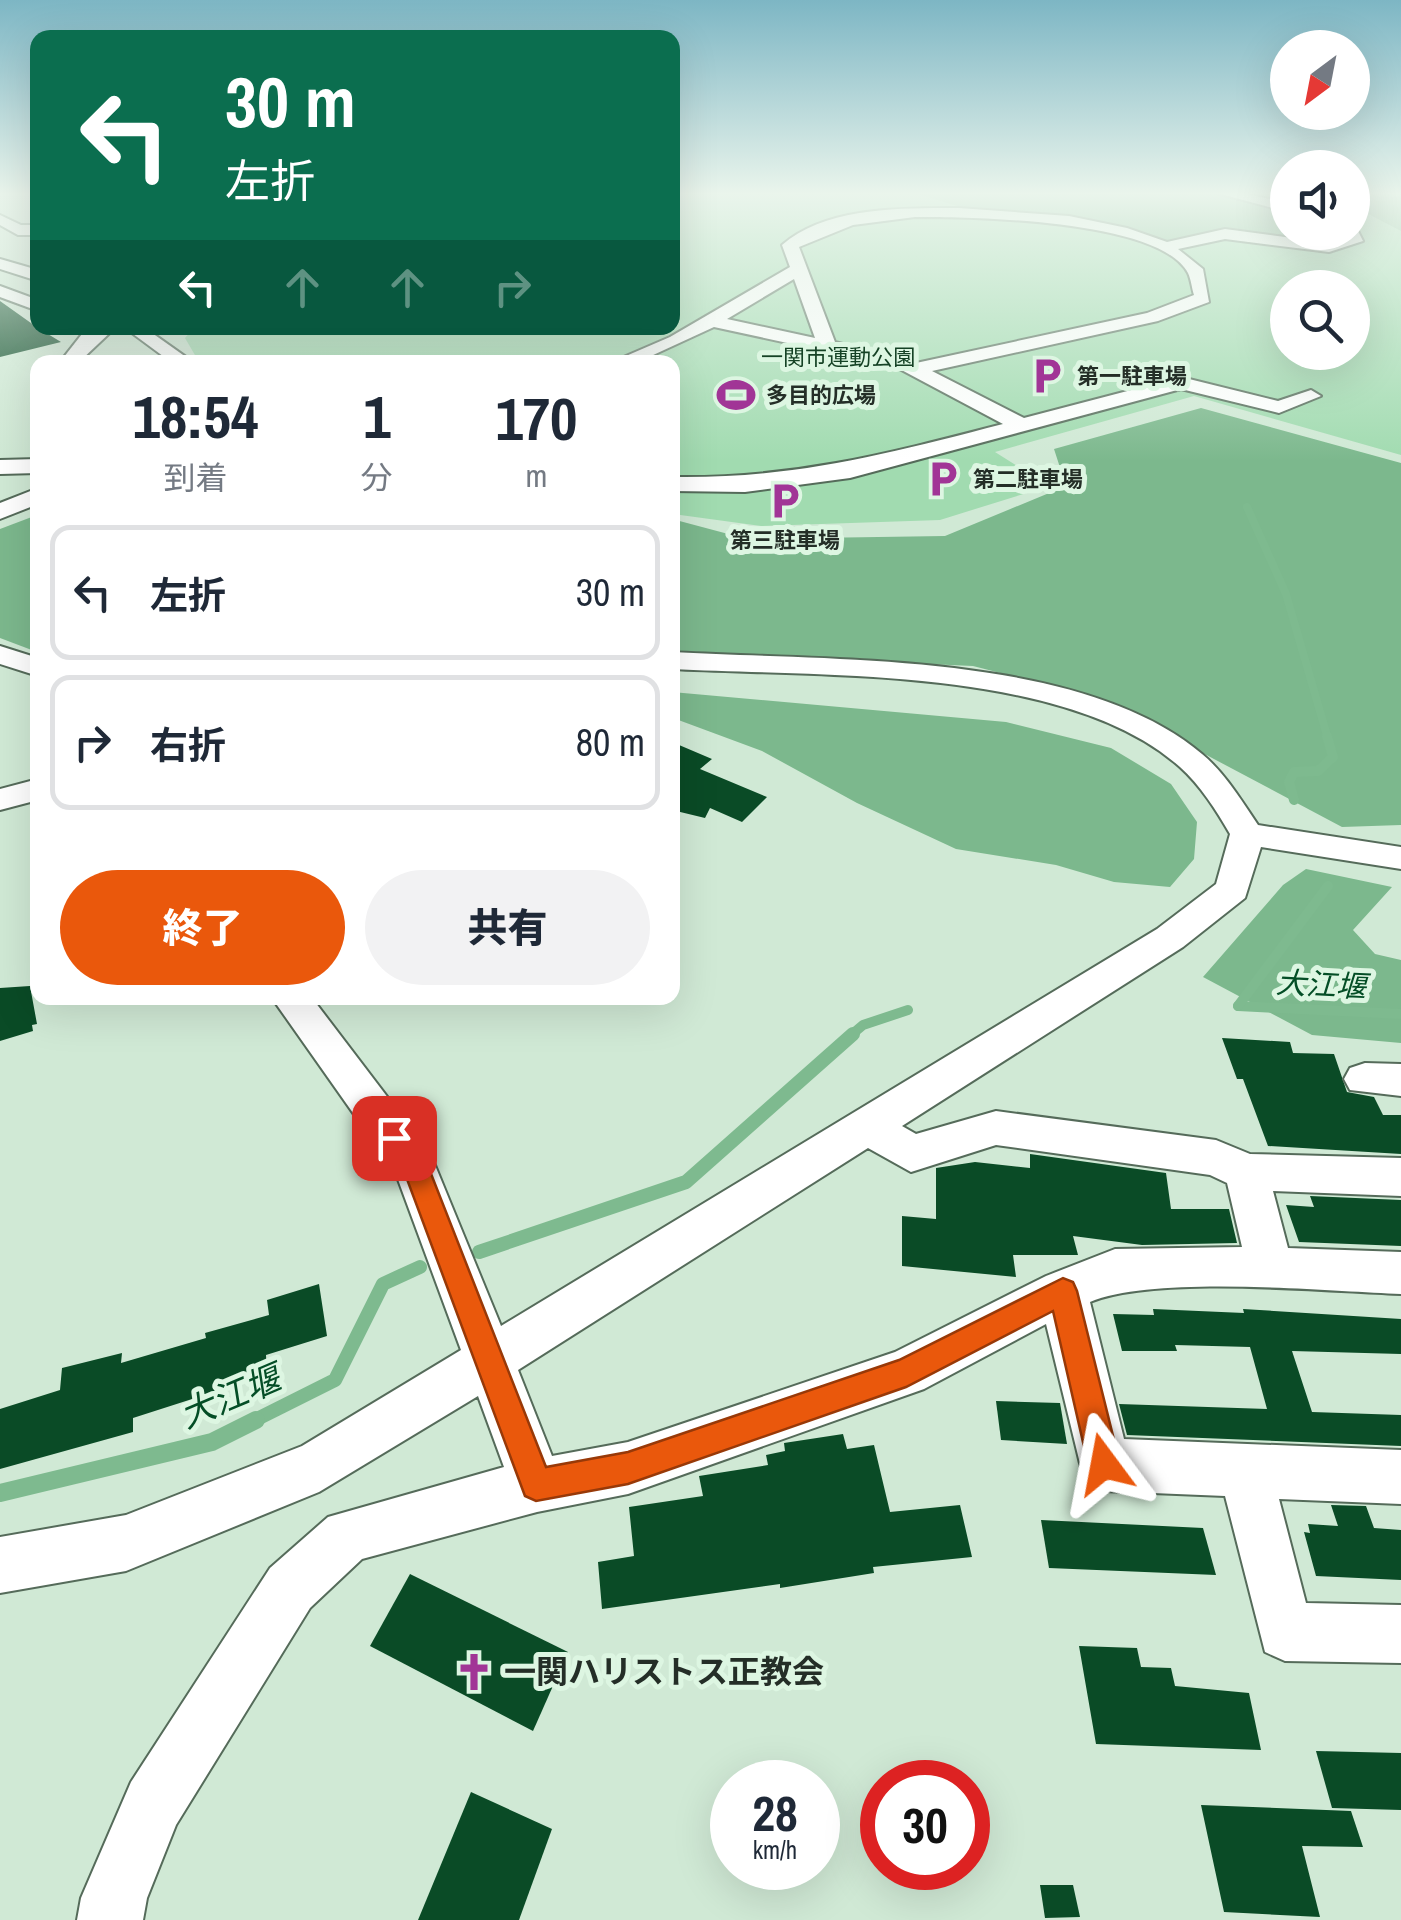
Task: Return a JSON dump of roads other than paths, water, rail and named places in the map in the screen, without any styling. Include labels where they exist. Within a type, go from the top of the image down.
[{"type":"street","points":[[6,282],[30,289]]},
{"type":"street","points":[[640,355],[677,341],[778,282]]},
{"type":"street","points":[[804,282],[827,346]]},
{"type":"street","points":[[914,369],[1152,317],[1202,298],[1200,282]]},
{"type":"street","points":[[0,291],[30,303]]},
{"type":"street","points":[[712,321],[900,362],[1021,424]]},
{"type":"street","points":[[77,355],[99,335]]},
{"type":"street","points":[[144,335],[174,355]]},
{"type":"street","points":[[680,484],[745,484],[832,474],[1180,384],[1278,407],[1311,396]]},
{"type":"street","points":[[0,467],[30,466]]},
{"type":"street","points":[[0,512],[30,499]]},
{"type":"street","points":[[0,654],[30,665]]},
{"type":"street","points":[[0,1565],[126,1543],[319,1466],[869,1126],[1201,914],[1232,890],[1247,834],[1218,788],[1182,753],[1121,717],[989,682],[680,661]]},
{"type":"street","points":[[0,800],[30,791]]},
{"type":"street","points":[[1247,834],[1401,858]]},
{"type":"street","points":[[296,1005],[415,1166],[536,1485]]},
{"type":"street","points":[[869,1126],[911,1154],[996,1128],[1216,1158],[1246,1172],[1401,1177]]},
{"type":"street","points":[[1246,1172],[1270,1268]]},
{"type":"street","points":[[110,1920],[153,1804],[290,1588],[347,1536],[536,1485],[628,1468],[906,1372],[1063,1291],[1115,1270],[1270,1268],[1401,1272]]},
{"type":"street","points":[[1063,1291],[1104,1464],[1401,1476]]},
{"type":"street","points":[[1245,1470],[1286,1632],[1401,1634]]},
{"type":"waterway","points":[[1247,507],[1286,594],[1328,739]]},
{"type":"waterway","points":[[1294,800],[1289,782],[1294,772],[1318,771],[1333,757],[1327,736]]},
{"type":"waterway","name":"大江堰","points":[[1328,886],[1238,1006],[1401,1014]]},
{"type":"waterway","name":"大江堰","points":[[850,1036],[863,1025],[908,1010]]},
{"type":"waterway","name":"大江堰","points":[[479,1252],[686,1182],[853,1034]]},
{"type":"waterway","name":"大江堰","points":[[251,1422],[335,1380],[383,1284],[420,1267]]},
{"type":"waterway","name":"大江堰","points":[[0,1493],[212,1442],[256,1420]]},
{"type":"place","name":"第一駐車場","points":[[1047,376]]},
{"type":"place","name":"多目的広場","points":[[736,395]]},
{"type":"place","name":"第二駐車場","points":[[943,479]]},
{"type":"place","name":"第三駐車場","points":[[785,501]]},
{"type":"place","name":"一関ハリストス正教会","points":[[474,1672]]},
{"type":"park label","name":"一関市運動公園","points":[[838,357]]}]
